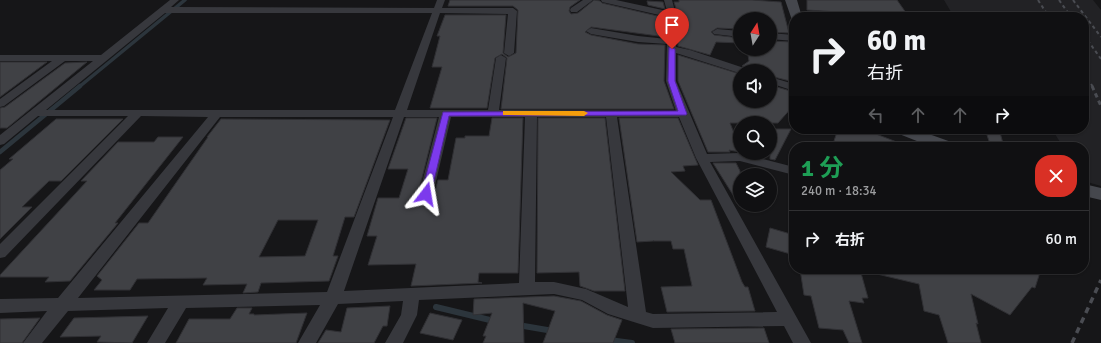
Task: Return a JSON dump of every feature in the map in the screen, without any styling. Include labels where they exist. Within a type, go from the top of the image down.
[{"type":"street","points":[[0,140],[43,113],[101,58],[166,10],[175,0]]},
{"type":"street","points":[[574,10],[589,0]]},
{"type":"street","points":[[605,0],[672,15]]},
{"type":"street","points":[[668,0],[672,15],[671,81],[683,114],[702,158],[802,343]]},
{"type":"street","points":[[791,0],[795,12]]},
{"type":"street","points":[[166,10],[440,5],[513,10],[493,113]]},
{"type":"street","points":[[307,343],[333,298],[440,5]]},
{"type":"street","points":[[591,31],[672,45],[687,52],[733,68]]},
{"type":"street","points":[[717,32],[733,33]]},
{"type":"street","points":[[777,37],[789,38]]},
{"type":"street","points":[[0,58],[101,58]]},
{"type":"street","points":[[0,104],[63,58]]},
{"type":"street","points":[[777,82],[789,86]]},
{"type":"street","points":[[43,113],[683,114]]},
{"type":"street","points":[[0,253],[138,113]]},
{"type":"street","points":[[426,194],[446,113]]},
{"type":"street","points":[[527,289],[531,113]]},
{"type":"street","points":[[611,113],[638,317]]},
{"type":"street","points":[[32,343],[216,114]]},
{"type":"street","points":[[913,134],[935,142]]},
{"type":"street","points":[[702,158],[740,157],[789,170]]},
{"type":"street","points":[[1089,191],[1101,194]]},
{"type":"street","points":[[0,306],[61,306],[333,298],[554,288],[579,293],[638,317],[653,321],[789,319]]},
{"type":"street","points":[[394,343],[409,315],[412,295]]},
{"type":"street","points":[[156,343],[181,302]]},
{"type":"shaded area","points":[[944,0],[1093,0],[1101,10],[1101,186],[1089,182],[1089,142],[1060,142],[1055,134],[1089,134],[1089,12],[951,12]]},
{"type":"building","points":[[450,0],[580,0],[570,7],[569,11],[571,14],[578,13],[594,0],[666,18],[666,37],[591,27],[585,32],[591,35],[638,44],[665,45],[664,81],[674,109],[501,109],[507,58],[502,54],[495,58],[487,108],[430,108],[442,67],[432,67],[440,36],[437,36],[445,15],[506,15],[503,53],[508,57],[516,53],[518,10],[513,6],[448,6]]},
{"type":"building","points":[[679,0],[752,0],[781,2],[789,33],[777,32],[777,12],[733,12],[733,29],[717,28],[711,32],[714,35],[733,37],[733,43],[716,42],[710,55],[678,46],[678,15],[674,2],[679,2]]},
{"type":"building","points":[[807,0],[897,0],[905,12],[838,12],[807,10]]},
{"type":"building","points":[[647,1],[663,2],[665,9],[648,5]]},
{"type":"building","points":[[777,41],[789,42],[789,81],[777,78],[777,64],[745,64],[749,61],[748,56],[777,56]]},
{"type":"building","points":[[678,55],[733,72],[733,108],[777,108],[777,87],[789,91],[789,111],[778,123],[777,116],[733,116],[733,123],[730,123],[733,130],[733,151],[708,152],[678,81]]},
{"type":"building","points":[[0,62],[47,62],[0,97]]},
{"type":"building","points":[[87,62],[7,128],[0,128],[0,108],[5,107],[65,63]]},
{"type":"building","points":[[406,118],[437,118],[418,194],[420,198],[426,199],[431,198],[434,195],[438,180],[448,180],[456,138],[465,138],[465,136],[489,136],[492,118],[523,118],[518,273],[479,273],[478,282],[482,283],[411,286],[416,264],[368,265],[377,236],[367,236],[378,198],[399,198],[408,169],[388,169]]},
{"type":"building","points":[[538,118],[605,118],[625,291],[594,291],[580,286],[579,272],[537,273]]},
{"type":"building","points":[[619,118],[678,118],[698,165],[683,166],[685,171],[671,172],[700,200],[711,200],[742,282],[745,287],[748,287],[755,311],[667,312],[661,287],[692,286],[684,249],[673,249],[671,241],[637,242]]},
{"type":"building","points":[[56,119],[123,119],[61,181],[49,181],[22,207],[32,207],[0,239],[0,170],[13,159],[9,159]]},
{"type":"building","points":[[221,119],[390,120],[354,217],[345,217],[333,256],[338,256],[329,281],[261,283],[258,292],[243,293],[247,284],[203,285],[207,278],[137,279],[130,290],[94,290],[102,280],[97,276],[139,223],[148,223]],"holes":[[[278,220],[318,220],[305,256],[259,257]]]},
{"type":"building","points":[[777,129],[789,129],[789,133],[777,156]]},
{"type":"building","points":[[836,134],[876,134],[897,142],[834,142]]},
{"type":"building","points":[[987,134],[1000,134],[1003,142],[989,142]]},
{"type":"building","points":[[158,137],[183,137],[115,223],[118,223],[70,281],[45,282],[49,277],[0,277],[0,275],[87,181],[81,181],[118,142],[154,142]]},
{"type":"building","points":[[713,163],[736,163],[738,168],[733,168],[733,195]]},
{"type":"building","points":[[770,228],[789,234],[789,254],[766,247]]},
{"type":"building","points":[[801,274],[861,274],[868,298],[862,298],[864,303],[849,301],[862,343],[849,343],[843,330],[819,328],[811,296],[804,295]]},
{"type":"building","points":[[877,274],[1039,274],[1035,288],[1032,287],[1010,315],[971,294],[981,343],[948,343],[939,315],[924,311],[919,284]]},
{"type":"building","points":[[554,296],[581,301],[607,315],[622,320],[613,343],[543,343],[555,311],[523,303],[524,343],[483,343],[486,336],[483,336],[492,313],[473,315],[474,299]]},
{"type":"building","points":[[390,306],[387,326],[383,326],[374,343],[318,343],[326,330],[341,332],[347,308]]},
{"type":"building","points":[[237,308],[252,308],[249,314],[254,315],[307,313],[296,343],[176,343],[189,319],[230,319]]},
{"type":"building","points":[[430,313],[462,320],[453,340],[420,333]]},
{"type":"building","points":[[148,316],[132,343],[97,342],[101,336],[60,337],[74,318]]},
{"type":"building","points":[[40,318],[22,343],[0,343],[0,319]]},
{"type":"building","points":[[764,328],[769,343],[675,343],[671,329]]},
{"type":"waterway","points":[[79,87],[185,0]]},
{"type":"waterway","points":[[0,152],[80,86]]},
{"type":"waterway","points":[[436,307],[494,321]]},
{"type":"waterway","points":[[518,325],[553,331]]},
{"type":"waterway","points":[[609,340],[632,343]]},
{"type":"railway","points":[[1038,0],[1046,12]]},
{"type":"railway","points":[[1059,0],[1067,12]]},
{"type":"railway","points":[[1073,0],[1082,12]]},
{"type":"railway","points":[[1089,21],[1101,37]]},
{"type":"railway","points":[[1089,42],[1101,59]]},
{"type":"railway","points":[[1089,81],[1093,87]]},
{"type":"railway","points":[[1092,86],[1101,106]]},
{"type":"railway","points":[[1072,343],[1101,280]]},
{"type":"slow traffic","points":[[506,113],[584,113]]},
{"type":"route","points":[[426,194],[446,113],[683,114],[671,81],[672,49]]}]
